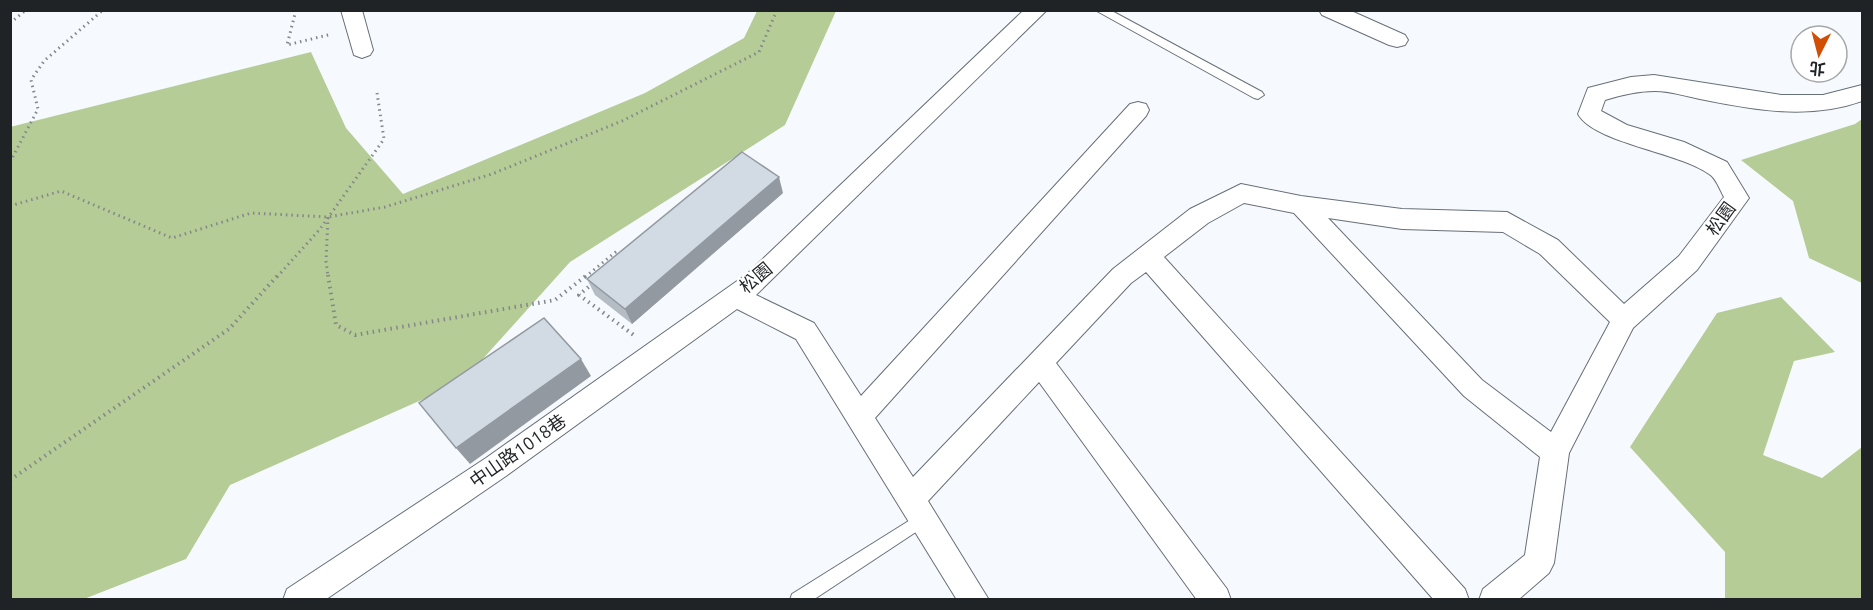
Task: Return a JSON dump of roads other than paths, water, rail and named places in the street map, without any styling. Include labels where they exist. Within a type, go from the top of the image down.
[{"type":"street","name":"松園","points":[[974,600],[805,331],[735,296],[756,281],[1037,10]]},
{"type":"street","points":[[1329,10],[1397,40]]},
{"type":"street","points":[[353,18],[362,50]]},
{"type":"street","name":"松園","points":[[1494,600],[1539,563],[1555,452],[1624,320],[1688,263],[1737,198],[1719,168],[1676,148],[1619,131],[1589,114],[1596,94],[1633,84],[1657,83],[1730,96],[1807,105],[1848,100],[1863,93]]},
{"type":"street","points":[[859,417],[1138,110]]},
{"type":"street","points":[[917,509],[1040,362],[1122,276],[1199,216],[1241,193],[1301,205],[1402,219],[1507,222],[1549,247],[1624,320]]},
{"type":"street","points":[[1301,205],[1473,388],[1555,452]]},
{"type":"street","points":[[1147,256],[1454,600]]},
{"type":"street","name":"中山路1018巷","points":[[298,600],[496,467],[735,296]]},
{"type":"street","points":[[1040,362],[1216,600]]},
{"type":"lane","points":[[1100,10],[1258,95]]},
{"type":"lane","points":[[798,600],[917,509]]}]
